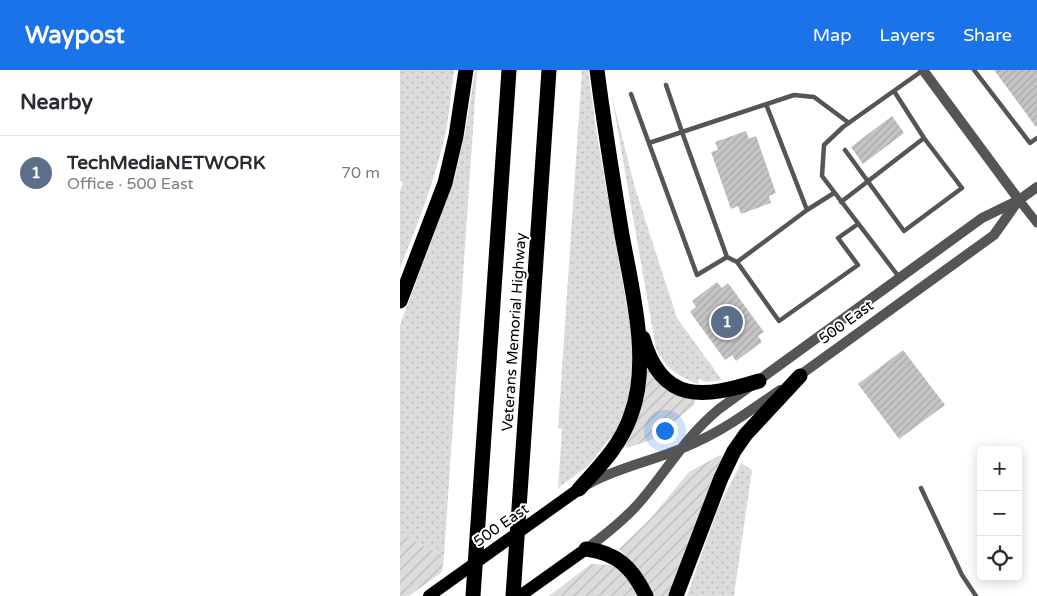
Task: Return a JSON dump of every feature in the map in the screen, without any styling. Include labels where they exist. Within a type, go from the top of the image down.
[{"type":"highway","points":[[400,301],[445,183],[456,136],[466,70]]},
{"type":"highway","name":"Veterans Memorial Highway","points":[[473,596],[509,70]]},
{"type":"highway","name":"Veterans Memorial Highway","points":[[512,596],[550,70]]},
{"type":"highway","points":[[574,493],[609,456],[632,414],[640,369],[634,305],[597,70]]},
{"type":"highway","points":[[634,305],[652,362],[661,374],[675,385],[686,390],[707,394],[722,392],[759,381]]},
{"type":"highway","points":[[676,596],[721,478],[731,457],[746,434],[800,376]]},
{"type":"highway","points":[[586,549],[604,552],[618,559],[636,578],[646,596]]},
{"type":"main road","name":"500 East","points":[[429,596],[574,493]]},
{"type":"main road","name":"500 East","points":[[520,596],[586,549]]},
{"type":"street","points":[[923,70],[1037,223]]},
{"type":"street","name":"500 East","points":[[586,549],[619,523],[638,504],[678,450],[713,414],[982,218],[1018,200],[1037,187]]},
{"type":"street","name":"500 East","points":[[574,493],[624,467],[678,450],[729,425],[800,376],[994,235],[1018,200]]},
{"type":"lane","points":[[899,277],[822,176],[824,145],[849,123],[923,70]]},
{"type":"lane","points":[[974,70],[1030,143],[1037,138]]},
{"type":"lane","points":[[666,85],[727,257],[737,262],[779,321],[858,265],[838,238],[858,224]]},
{"type":"lane","points":[[845,150],[904,232],[962,188],[924,138],[894,91]]},
{"type":"lane","points":[[631,94],[696,275],[727,257]]},
{"type":"lane","points":[[649,143],[794,94],[814,97],[849,123]]},
{"type":"lane","points":[[766,104],[807,210]]},
{"type":"lane","points":[[841,202],[924,138]]},
{"type":"lane","points":[[737,262],[834,192]]},
{"type":"lane","points":[[921,488],[962,575],[976,596]]},
{"type":"shaded area","points":[[400,70],[454,70],[442,149],[426,200],[400,268],[400,191],[403,182],[400,181]]},
{"type":"shaded area","points":[[475,70],[477,70],[444,556],[400,533],[400,325],[455,177],[466,128]]},
{"type":"shaded area","points":[[582,70],[588,70],[596,129],[635,353],[629,409],[615,439],[610,438],[588,466],[558,488],[562,429],[558,428]]},
{"type":"shaded area","points":[[612,97],[635,188],[677,318],[722,380],[705,382],[699,379],[698,384],[691,381],[668,366],[656,349]]},
{"type":"shaded area","points":[[650,368],[695,399],[694,405],[651,440],[627,448],[625,447],[640,410],[647,370]]},
{"type":"shaded area","points":[[720,455],[724,457],[672,596],[654,596],[635,565],[619,549],[650,519],[689,472]]},
{"type":"shaded area","points":[[741,463],[752,470],[734,596],[687,596],[718,508]]},
{"type":"shaded area","points":[[400,533],[444,556],[442,572],[409,596],[400,596]]},
{"type":"shaded area","points":[[613,561],[629,578],[639,596],[549,596],[591,564],[609,565]]},
{"type":"building","points":[[994,70],[1037,70],[1036,127]]},
{"type":"building","points":[[892,116],[904,133],[863,164],[851,147]]},
{"type":"building","points":[[746,131],[749,139],[756,136],[776,193],[769,196],[771,203],[741,214],[738,206],[731,209],[711,152],[718,150],[715,142]]},
{"type":"building","points":[[717,282],[722,288],[728,283],[764,332],[758,336],[762,342],[736,361],[732,355],[725,360],[690,312],[696,307],[692,301]]},
{"type":"building","points":[[903,350],[945,405],[899,439],[858,384]]},
{"type":"place","name":"TechMediaNETWORK","points":[[727,322]]}]
